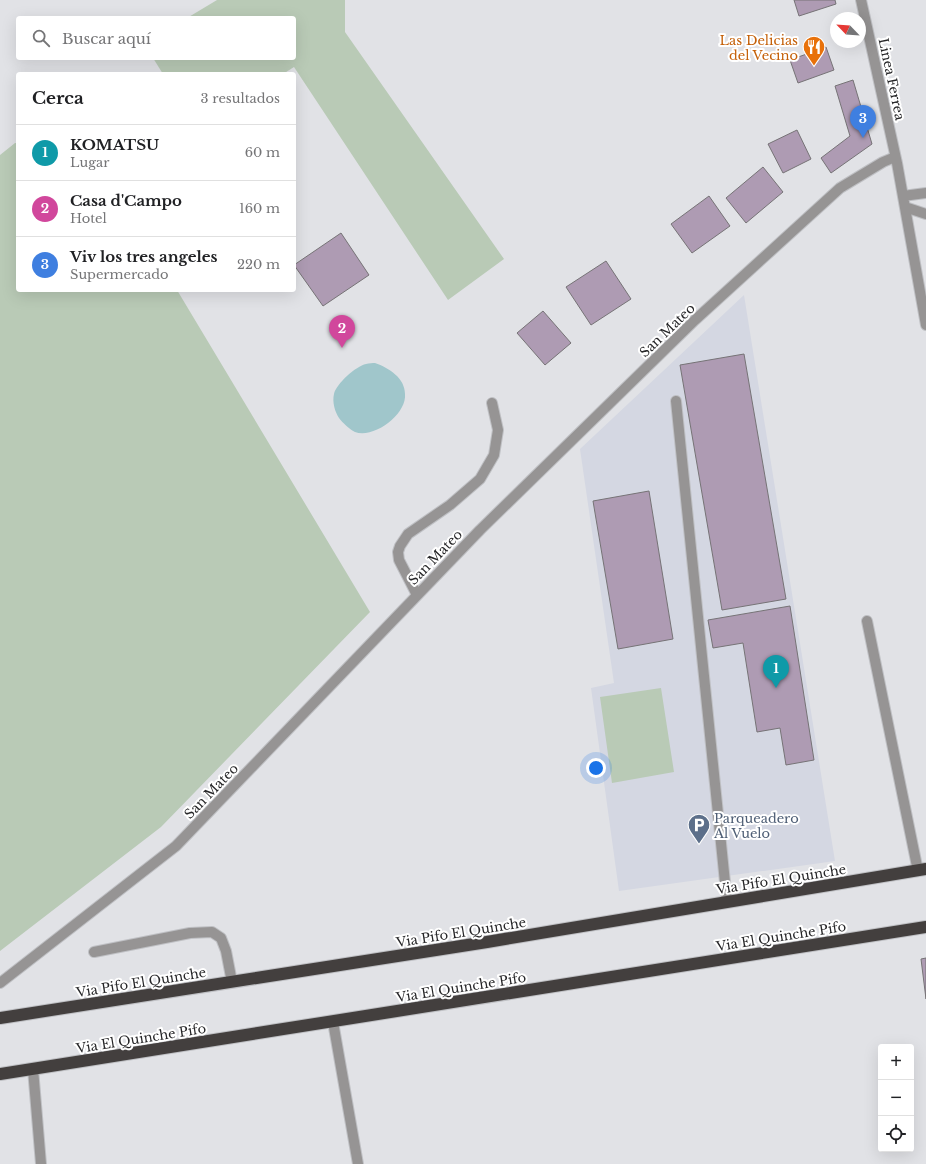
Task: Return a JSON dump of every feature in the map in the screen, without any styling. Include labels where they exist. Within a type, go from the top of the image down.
[{"type":"highway","name":"Via Pifo El Quinche","points":[[0,1018],[487,942],[922,870]]},
{"type":"highway","name":"Via El Quinche Pifo","points":[[0,1074],[926,927]]},
{"type":"street","name":"Linea Ferrea","points":[[861,0],[896,160],[926,325]]},
{"type":"street","name":"San Mateo","points":[[0,982],[176,846],[480,530],[695,320],[840,188],[883,162],[896,160]]},
{"type":"street","points":[[904,202],[926,192]]},
{"type":"street","points":[[904,202],[926,214]]},
{"type":"street","points":[[676,401],[727,902]]},
{"type":"street","points":[[417,595],[399,560],[398,552],[400,546],[408,534],[450,505],[480,479],[494,455],[498,430],[492,403]]},
{"type":"street","points":[[867,621],[922,870]]},
{"type":"street","points":[[94,952],[190,933],[212,932],[221,938],[226,951],[232,982]]},
{"type":"street","points":[[333,1022],[358,1164]]},
{"type":"street","points":[[33,1069],[41,1164]]},
{"type":"shaded area","points":[[744,295],[835,861],[619,891],[591,688],[614,683],[580,449]]},
{"type":"green space","points":[[217,0],[345,0],[345,32],[504,259],[448,300],[294,67],[286,72],[162,72],[154,60],[296,60],[296,16],[190,16]]},
{"type":"green space","points":[[16,143],[16,292],[178,292],[370,612],[161,827],[0,951],[0,155]]},
{"type":"green space","points":[[661,688],[674,772],[612,783],[600,697]]},
{"type":"water","points":[[375,363],[391,371],[399,378],[404,388],[404,402],[395,417],[380,428],[371,432],[355,432],[346,426],[338,416],[335,410],[333,397],[338,385],[352,372],[362,365]]},
{"type":"building","points":[[794,0],[835,0],[836,4],[799,16]]},
{"type":"building","points":[[826,47],[834,70],[798,83],[790,60]]},
{"type":"building","points":[[853,80],[872,144],[831,173],[821,158],[850,136],[835,86]]},
{"type":"building","points":[[797,130],[811,159],[783,173],[768,144]]},
{"type":"building","points":[[763,167],[783,192],[746,223],[726,198]]},
{"type":"building","points":[[709,196],[730,226],[692,253],[671,224]]},
{"type":"building","points":[[341,233],[369,275],[323,306],[296,268],[296,264]]},
{"type":"building","points":[[606,261],[631,299],[591,325],[566,287]]},
{"type":"building","points":[[543,311],[571,343],[545,365],[517,333]]},
{"type":"building","points":[[744,354],[786,599],[722,610],[680,365]]},
{"type":"building","points":[[649,491],[673,639],[618,649],[593,501]]},
{"type":"building","points":[[790,606],[814,760],[786,765],[780,728],[757,732],[743,643],[713,648],[708,620]]},
{"type":"building","points":[[926,958],[926,999],[921,959]]},
{"type":"place","name":"Las Delicias del Vecino","points":[[814,66]]},
{"type":"place","name":"Viv los tres angeles","points":[[863,138]]},
{"type":"place","name":"Casa d'Campo","points":[[342,348]]},
{"type":"place","name":"KOMATSU","points":[[776,688]]},
{"type":"place","name":"Parqueadero Al Vuelo","points":[[699,844]]}]
